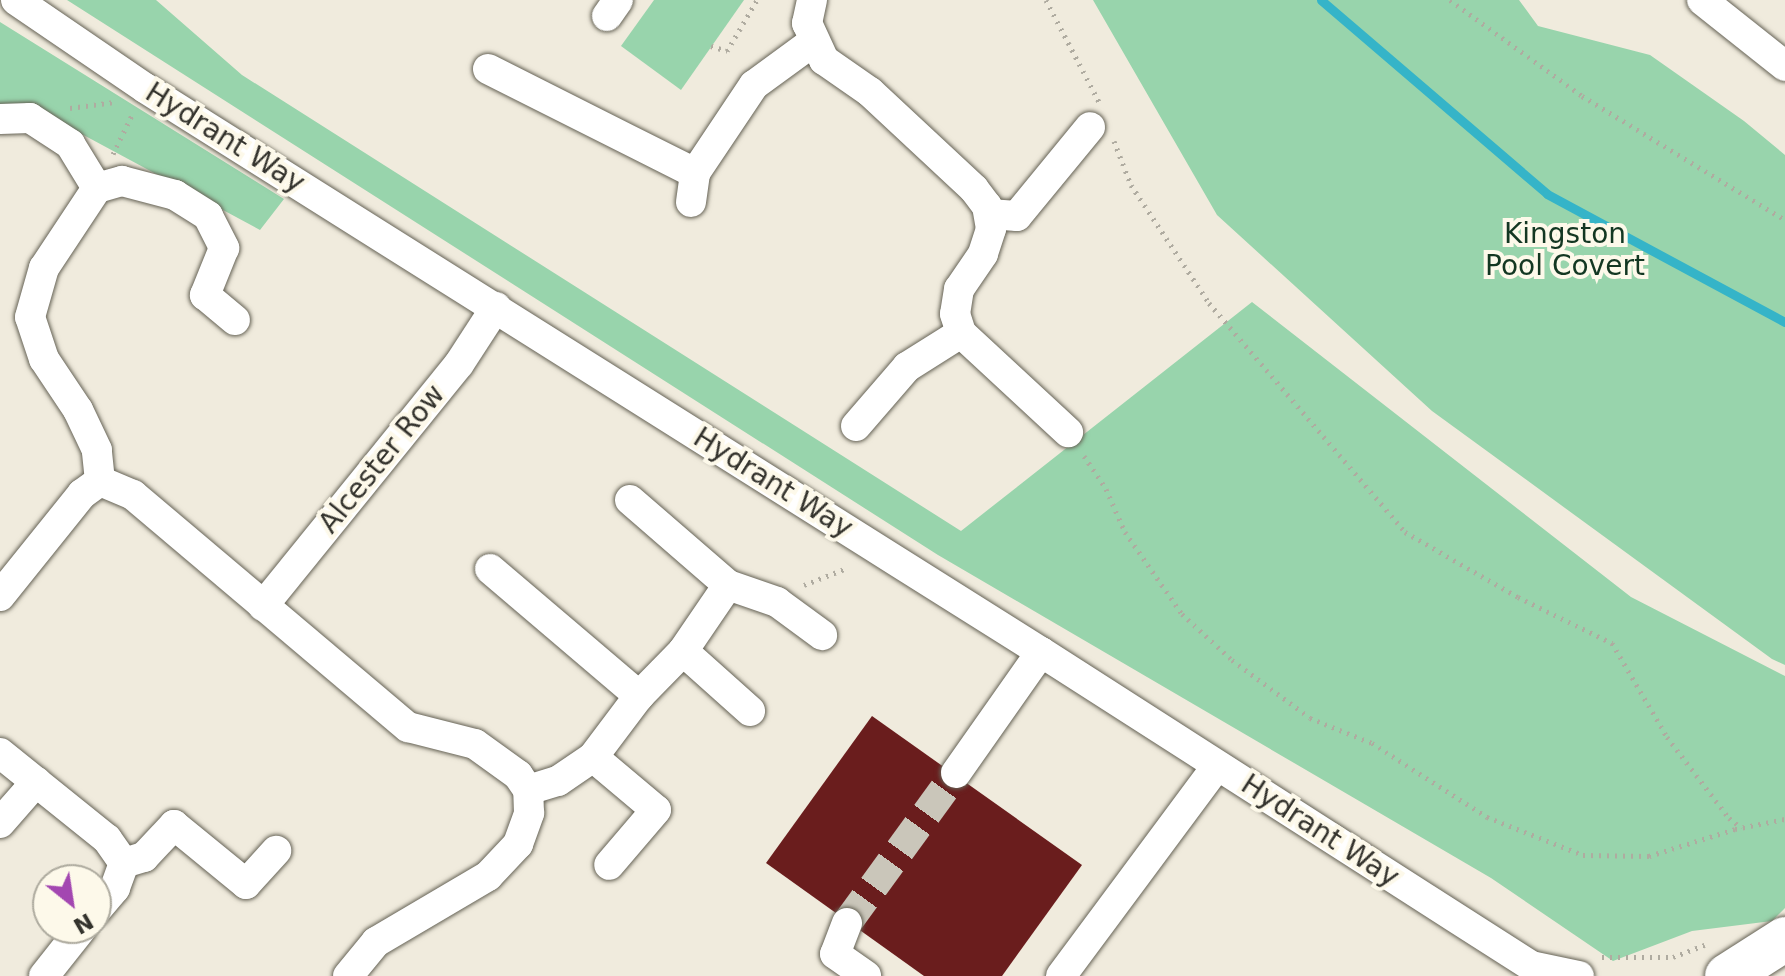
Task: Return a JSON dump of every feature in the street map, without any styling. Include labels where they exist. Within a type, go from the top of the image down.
[{"type":"highway","points":[[1722,958],[1785,939]]},
{"type":"street","name":"Hydrant Way","points":[[16,0],[145,88],[1041,652],[1532,971],[1586,966]]},
{"type":"street","points":[[812,0],[807,23],[813,42],[824,60],[870,92],[974,189],[989,214],[991,229],[983,254],[959,289],[955,314],[961,333],[1068,432]]},
{"type":"street","points":[[1702,0],[1785,66]]},
{"type":"street","points":[[488,69],[693,188],[754,85],[813,42]]},
{"type":"street","points":[[0,119],[30,118],[70,144],[97,188]]},
{"type":"street","points":[[989,214],[1017,216],[1101,123]]},
{"type":"street","points":[[100,481],[97,450],[78,410],[44,359],[30,317],[44,268],[97,188],[122,181],[175,195],[208,216],[224,248],[205,295],[235,320]]},
{"type":"street","name":"Alcester Row","points":[[263,606],[459,364],[496,307]]},
{"type":"street","points":[[856,426],[907,367],[933,354],[961,333]]},
{"type":"street","points":[[0,596],[82,494],[100,481]]},
{"type":"street","points":[[100,481],[133,495],[408,727],[475,744],[518,775],[528,790],[529,813],[518,844],[488,876],[376,942],[348,976]]},
{"type":"street","points":[[630,500],[728,585],[773,600],[822,635]]},
{"type":"street","points":[[490,569],[639,696]]},
{"type":"street","points":[[528,790],[558,781],[593,757],[639,696],[683,651],[728,585]]},
{"type":"street","points":[[683,651],[750,711]]},
{"type":"street","points":[[956,773],[1041,652]]},
{"type":"street","points":[[0,753],[107,839],[124,863]]},
{"type":"street","points":[[593,757],[656,810],[609,865]]},
{"type":"street","points":[[1061,976],[1217,766]]},
{"type":"street","points":[[0,823],[36,782]]},
{"type":"street","points":[[124,863],[144,857],[174,825],[246,884],[276,851]]},
{"type":"street","points":[[112,892],[124,863]]},
{"type":"street","points":[[847,923],[835,954],[866,976]]},
{"type":"street","points":[[44,976],[69,944]]},
{"type":"path","points":[[711,46],[727,51],[757,0]]},
{"type":"path","points":[[1046,0],[1131,185],[1209,303],[1405,532],[1518,597],[1612,643],[1667,737],[1729,818],[1742,828]]},
{"type":"path","points":[[1450,0],[1582,96],[1785,220]]},
{"type":"path","points":[[57,104],[72,109],[107,105],[145,88]]},
{"type":"path","points":[[97,188],[145,88]]},
{"type":"path","points":[[1068,432],[1106,489],[1125,532],[1182,614],[1232,660],[1310,718],[1372,743],[1487,817],[1583,855],[1649,856],[1742,828],[1785,819]]},
{"type":"path","points":[[773,600],[847,568]]},
{"type":"path","points":[[1586,966],[1673,957],[1722,958]]},
{"type":"green space","points":[[67,0],[156,0],[242,75],[961,531],[1252,302],[1631,597],[1785,676],[1785,908],[1772,921],[1692,931],[1613,961],[1491,878],[938,555]]},
{"type":"green space","points":[[654,0],[744,0],[681,90],[621,46]]},
{"type":"green space","name":"Kingston Pool Covert","points":[[1093,0],[1519,0],[1538,26],[1650,55],[1744,121],[1785,155],[1785,665],[1772,659],[1432,411],[1217,215]]},
{"type":"green space","points":[[0,22],[284,199],[260,230],[37,110],[0,113]]},
{"type":"building","points":[[872,716],[1082,865],[1002,976],[924,976],[766,863]]},
{"type":"waterway","points":[[1321,0],[1547,194],[1785,322]]},
{"type":"tunnel","points":[[847,923],[956,773]]}]
